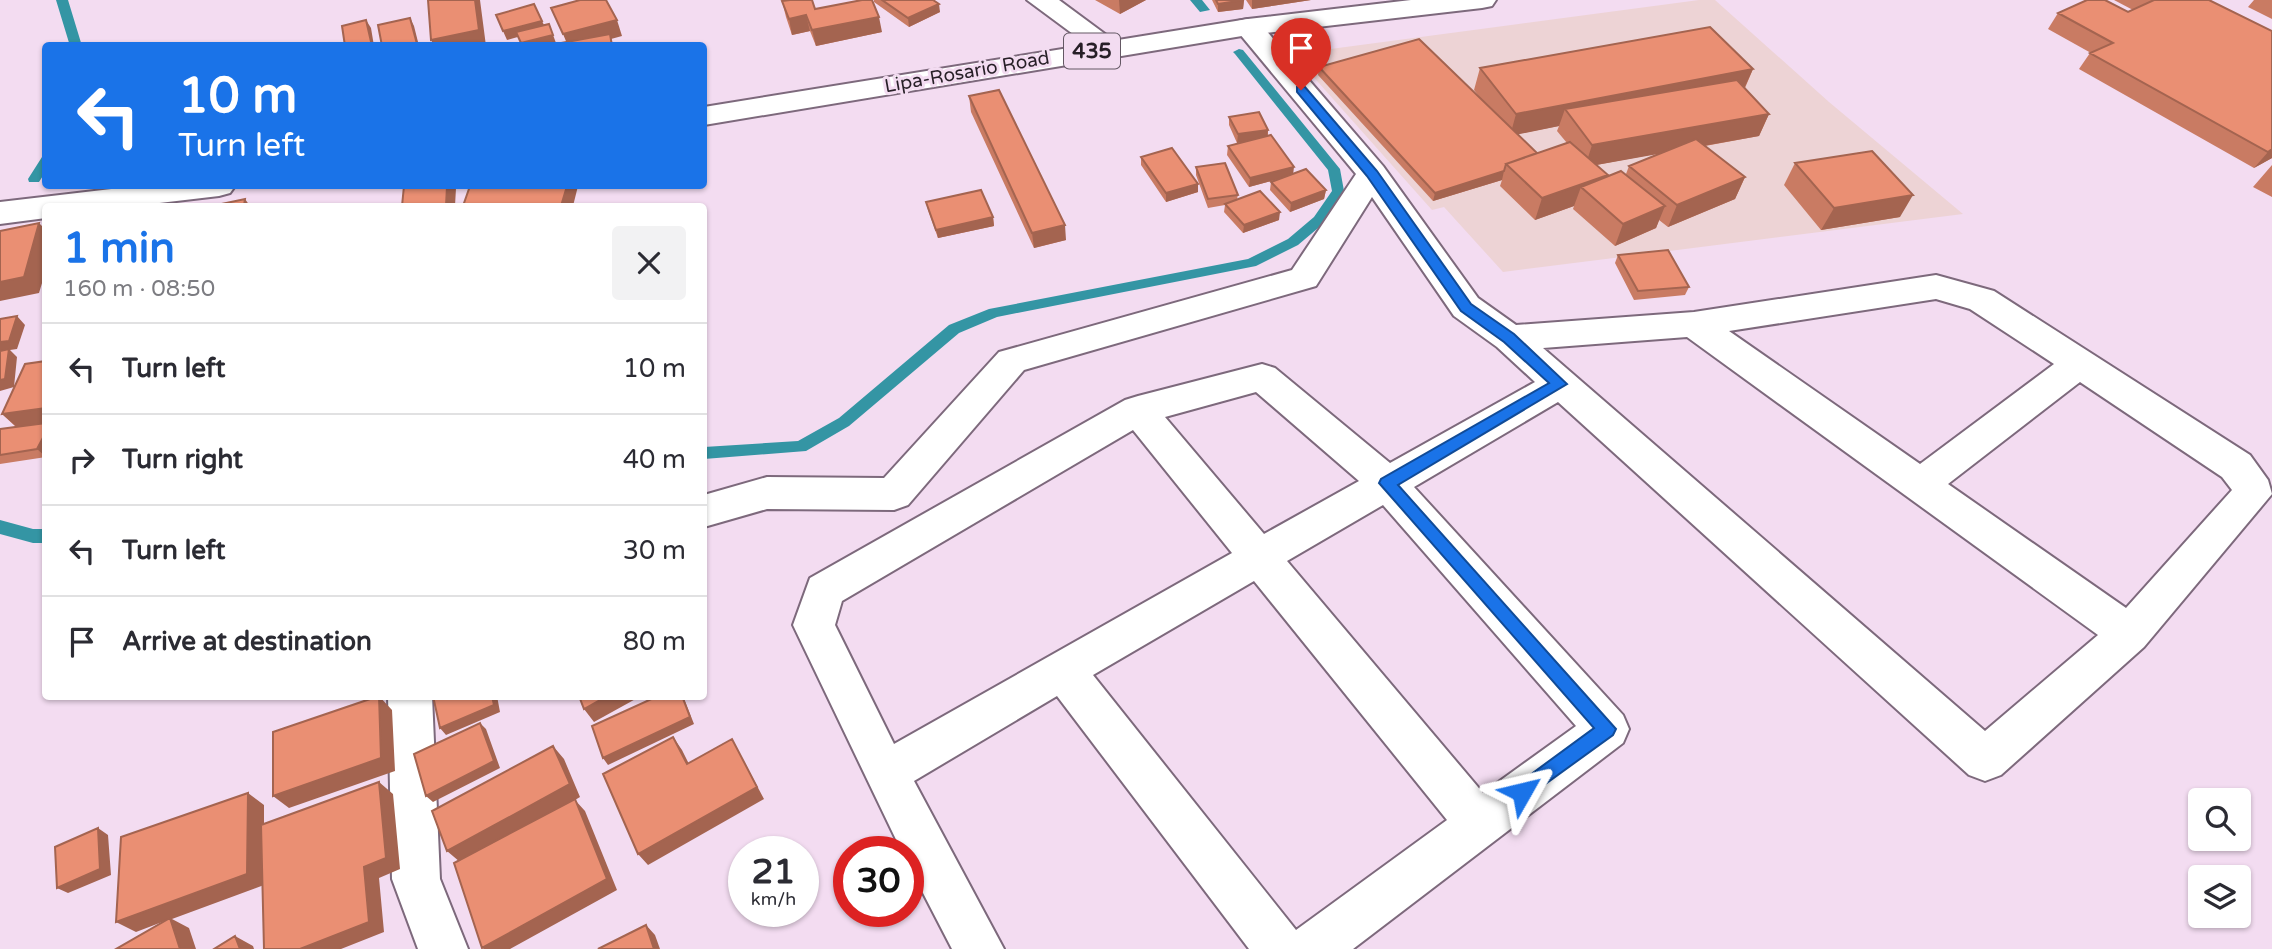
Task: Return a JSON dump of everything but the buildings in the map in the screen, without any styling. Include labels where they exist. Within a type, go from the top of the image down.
[{"type":"street","points":[[1041,0],[1110,48]]},
{"type":"street","name":"Lipa-Rosario Road","points":[[707,115],[1248,27],[1482,0]]},
{"type":"street","points":[[1248,27],[1372,173],[1466,307],[1509,338],[1985,760],[2129,634],[2254,491],[2235,466],[1982,300],[1936,287],[1694,324],[1509,338]]},
{"type":"street","points":[[707,510],[767,493],[894,494],[1012,361],[1304,278],[1372,173]]},
{"type":"street","points":[[77,203],[194,189]]},
{"type":"street","points":[[0,213],[42,208]]},
{"type":"street","points":[[1694,324],[2129,634]]},
{"type":"street","points":[[1920,485],[2079,364]]},
{"type":"street","points":[[979,949],[885,773],[814,625],[825,590],[1138,410],[1262,377],[1387,483],[1607,729],[1312,949]]},
{"type":"street","points":[[885,773],[1560,384]]},
{"type":"street","points":[[1138,410],[1479,824]]},
{"type":"street","points":[[1063,670],[1280,949]]},
{"type":"street","points":[[410,700],[416,879],[443,949]]},
{"type":"shaded area","points":[[1715,0],[1829,102],[1963,214],[1503,272],[1444,207],[1432,210],[1293,54]]},
{"type":"waterway","points":[[62,0],[75,42]]},
{"type":"waterway","points":[[1196,0],[1204,10]]},
{"type":"waterway","points":[[707,453],[801,447],[844,422],[954,329],[994,313],[1251,263],[1293,242],[1319,220],[1338,191],[1334,169],[1239,52]]},
{"type":"waterway","points":[[34,179],[42,166]]},
{"type":"waterway","points":[[0,527],[42,536]]},
{"type":"route","points":[[1301,90],[1372,173],[1466,307],[1509,338],[1560,384],[1387,483],[1607,729],[1522,792]]}]
